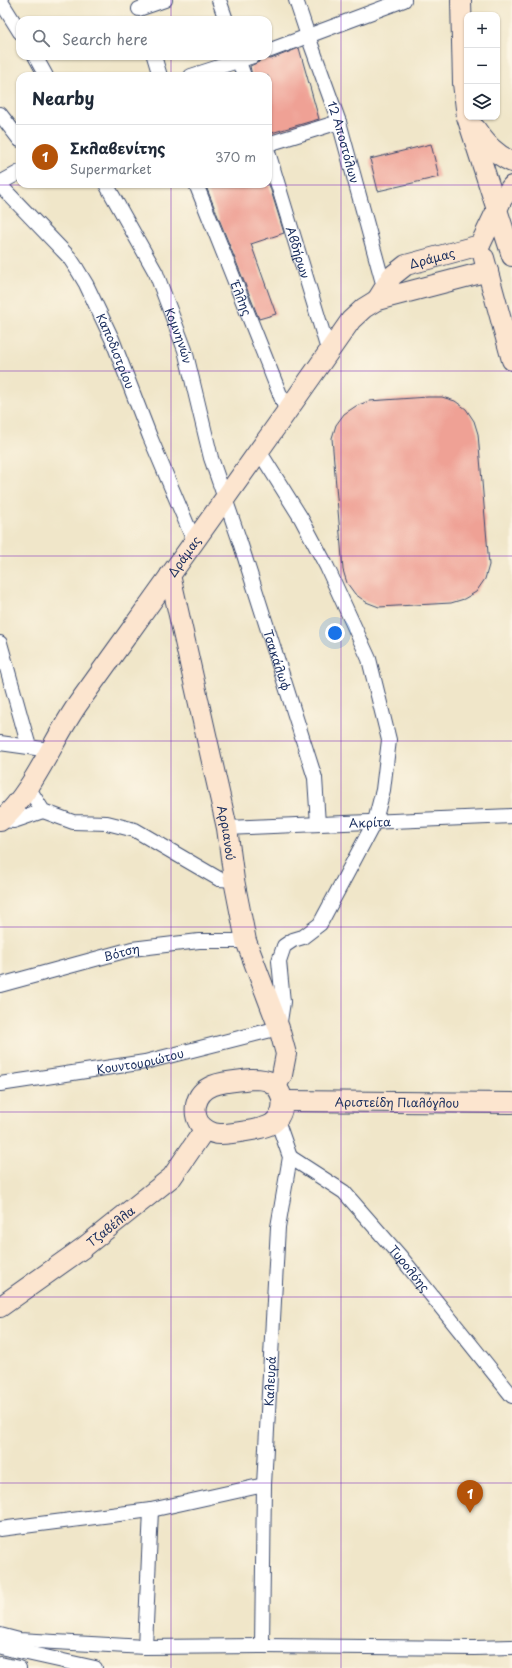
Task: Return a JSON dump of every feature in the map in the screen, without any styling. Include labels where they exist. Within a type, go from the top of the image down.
[{"type":"street","points":[[0,0],[16,26]]},
{"type":"street","points":[[139,10],[165,0]]},
{"type":"street","points":[[219,0],[225,16]]},
{"type":"street","name":"12 Αποστόλων","points":[[296,0],[339,122],[380,294]]},
{"type":"street","points":[[272,50],[404,0]]},
{"type":"street","points":[[461,0],[464,84]]},
{"type":"street","points":[[37,60],[44,72]]},
{"type":"street","points":[[155,60],[159,72]]},
{"type":"street","points":[[202,72],[235,60]]},
{"type":"street","points":[[238,60],[243,72]]},
{"type":"street","points":[[0,114],[16,135]]},
{"type":"street","points":[[468,120],[497,209],[509,231],[512,256]]},
{"type":"street","points":[[469,120],[487,145],[499,155],[512,162]]},
{"type":"street","points":[[272,143],[339,122]]},
{"type":"street","name":"Αβδήρων","points":[[272,165],[329,353]]},
{"type":"street","name":"Καποδιστρίου","points":[[16,174],[0,184],[69,258],[77,269],[112,339],[150,437],[194,541]]},
{"type":"street","points":[[512,186],[497,209],[480,245],[512,360]]},
{"type":"street","name":"Κομνηνών","points":[[108,188],[156,273],[185,350],[211,458],[225,498]]},
{"type":"street","name":"Έλλης","points":[[198,188],[287,412]]},
{"type":"street","points":[[488,271],[509,231]]},
{"type":"street","name":"Δράμας","points":[[0,820],[12,810],[28,788],[73,711],[351,320],[380,294],[392,276],[406,265],[480,245]]},
{"type":"street","name":"Δράμας","points":[[380,294],[488,271]]},
{"type":"street","points":[[258,451],[301,518],[327,567],[369,660],[389,740],[383,790],[375,821],[320,924],[303,937],[293,940],[284,946],[279,961],[283,1002],[279,1028]]},
{"type":"street","name":"Τσακάλωφ","points":[[225,498],[315,778],[318,824]]},
{"type":"street","name":"Αρριανού","points":[[170,575],[228,828],[234,880],[246,941],[279,1028],[286,1054],[279,1102]]},
{"type":"street","points":[[0,643],[29,747]]},
{"type":"street","points":[[0,743],[50,750]]},
{"type":"street","points":[[28,788],[43,811],[73,822],[107,823],[135,830],[219,879],[234,880]]},
{"type":"street","points":[[0,820],[14,821],[43,811]]},
{"type":"street","name":"Ακρίτα","points":[[228,828],[512,816]]},
{"type":"street","name":"Βότση","points":[[0,985],[132,949],[199,941],[246,941]]},
{"type":"street","name":"Κουντουριώτου","points":[[0,1084],[145,1062],[279,1028]]},
{"type":"street","points":[[252,1080],[269,1081],[279,1102],[265,1128],[220,1134],[212,1132],[199,1123],[195,1108],[201,1093],[207,1088],[215,1085],[252,1080]]},
{"type":"street","name":"Αριστείδη Πιαλόγλου","points":[[279,1102],[512,1102]]},
{"type":"street","name":"Καλευρά","points":[[262,1646],[264,1485],[278,1227],[290,1157],[279,1102]]},
{"type":"street","name":"Τζαβέλλα","points":[[0,1307],[83,1248],[172,1177],[205,1128]]},
{"type":"street","name":"Τυρολόης","points":[[290,1157],[344,1192],[400,1256],[512,1396]]},
{"type":"street","points":[[0,1529],[150,1510],[264,1485]]},
{"type":"street","points":[[145,1647],[150,1510]]},
{"type":"street","points":[[0,1635],[19,1640],[145,1647],[512,1647]]},
{"type":"street","points":[[0,1647],[95,1668]]},
{"type":"street","points":[[0,1664],[19,1668]]},
{"type":"building","points":[[299,48],[319,119],[272,133],[272,72],[251,72],[250,66],[259,62],[260,60],[272,60],[272,59]]},
{"type":"building","points":[[431,144],[439,177],[378,191],[370,159]]},
{"type":"building","points":[[207,188],[270,188],[284,233],[251,244],[276,314],[259,319]]},
{"type":"building","points":[[442,397],[455,401],[466,409],[474,421],[478,434],[489,565],[485,579],[476,592],[464,599],[451,603],[379,607],[366,602],[355,594],[347,583],[343,570],[332,438],[336,425],[344,414],[356,406],[369,401]]},
{"type":"place","name":"Σκλαβενίτης","points":[[470,1513]]}]
